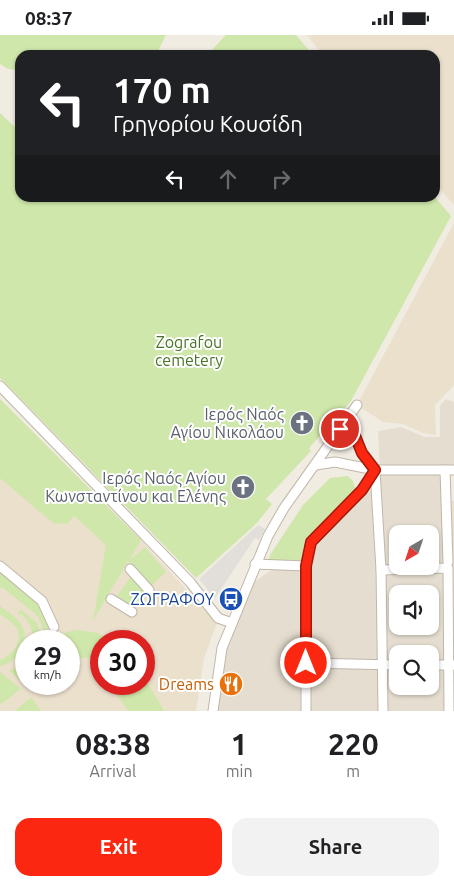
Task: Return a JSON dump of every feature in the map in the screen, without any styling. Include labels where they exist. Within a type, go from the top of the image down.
[{"type":"street","points":[[0,387],[190,582],[218,617],[232,623]]},
{"type":"street","points":[[213,711],[219,661],[255,564],[284,508],[357,405]]},
{"type":"street","points":[[340,429],[355,436],[362,453],[375,470],[381,570],[384,711]]},
{"type":"street","points":[[316,465],[335,463],[375,470],[450,470],[448,565],[451,665],[449,711]]},
{"type":"street","points":[[306,711],[306,566],[311,542],[362,490],[375,470]]},
{"type":"street","points":[[255,564],[306,566]]},
{"type":"street","points":[[381,570],[448,565]]},
{"type":"street","points":[[0,566],[42,601],[54,627]]},
{"type":"street","points":[[130,569],[149,590]]},
{"type":"street","points":[[111,599],[132,612]]},
{"type":"street","points":[[306,663],[389,665]]},
{"type":"shaded area","points":[[307,35],[454,35],[454,205],[440,189],[440,50],[319,50]]},
{"type":"shaded area","points":[[454,223],[454,385],[435,405],[436,435],[423,433],[403,424],[383,422],[357,405]]},
{"type":"shaded area","points":[[0,399],[141,540],[217,623],[204,658],[196,711],[0,711]]},
{"type":"shaded area","points":[[446,399],[454,402],[454,466],[441,466],[445,662],[439,662],[439,645],[389,645],[389,662],[387,662],[385,567],[378,431],[401,427],[425,437],[440,437],[440,406]]},
{"type":"shaded area","points":[[374,487],[378,711],[216,711],[220,662],[231,640],[254,582],[273,569],[307,567],[314,545]]},
{"type":"shaded area","points":[[451,501],[454,501],[454,609]]},
{"type":"shaded area","points":[[258,525],[265,529],[259,540],[255,538],[215,598],[199,579]]},
{"type":"shaded area","points":[[454,665],[454,711],[386,711],[387,666],[389,666],[389,695],[439,695],[439,666]]},
{"type":"green space","points":[[0,35],[166,35],[158,50],[15,50],[15,70],[8,69],[0,64]]},
{"type":"green space","points":[[226,35],[296,35],[309,50],[212,50]]},
{"type":"green space","name":"Zografou cemetery","points":[[0,113],[15,127],[15,202],[439,202],[451,216],[351,401],[309,448],[311,451],[266,499],[272,504],[257,523],[196,578],[0,378]]},
{"type":"green space","points":[[0,399],[141,540],[129,561],[145,547],[166,572],[151,586],[128,561],[93,621],[106,545],[74,516],[67,524],[53,523],[0,478]]},
{"type":"green space","points":[[348,476],[353,481],[355,488],[351,495],[305,540],[301,561],[269,560],[270,555],[303,505],[330,478]]},
{"type":"green space","points":[[0,572],[40,607],[48,623],[48,630],[44,630],[38,616],[3,588],[0,588]]},
{"type":"green space","points":[[133,574],[148,590],[132,611],[114,600]]},
{"type":"green space","points":[[0,606],[19,621],[24,630],[17,630],[0,614]]},
{"type":"green space","points":[[21,609],[37,623],[39,630],[32,630],[23,615],[17,614]]},
{"type":"green space","points":[[80,630],[90,632],[90,657],[80,659]]},
{"type":"green space","points":[[15,648],[15,658],[0,666],[0,660]]},
{"type":"green space","points":[[15,668],[15,676],[9,671]]},
{"type":"green space","points":[[0,672],[15,684],[15,694],[0,703]]},
{"type":"green space","points":[[117,695],[155,695],[164,711],[128,711]]},
{"type":"green space","points":[[31,697],[41,711],[15,711],[16,710]]},
{"type":"place","name":"Ιερός Ναός Αγίου Νικολάου","points":[[302,423]]},
{"type":"place","name":"Ιερός Ναός Αγίου Κωνσταντίνου και Ελένης","points":[[243,487]]},
{"type":"place","name":"ΖΩΓΡΑΦΟΥ","points":[[231,599]]},
{"type":"place","name":"Dreams","points":[[231,684]]},
{"type":"route","points":[[306,663],[306,566],[311,542],[362,490],[375,470],[362,453],[360,444],[355,436],[348,431],[340,429]]}]
